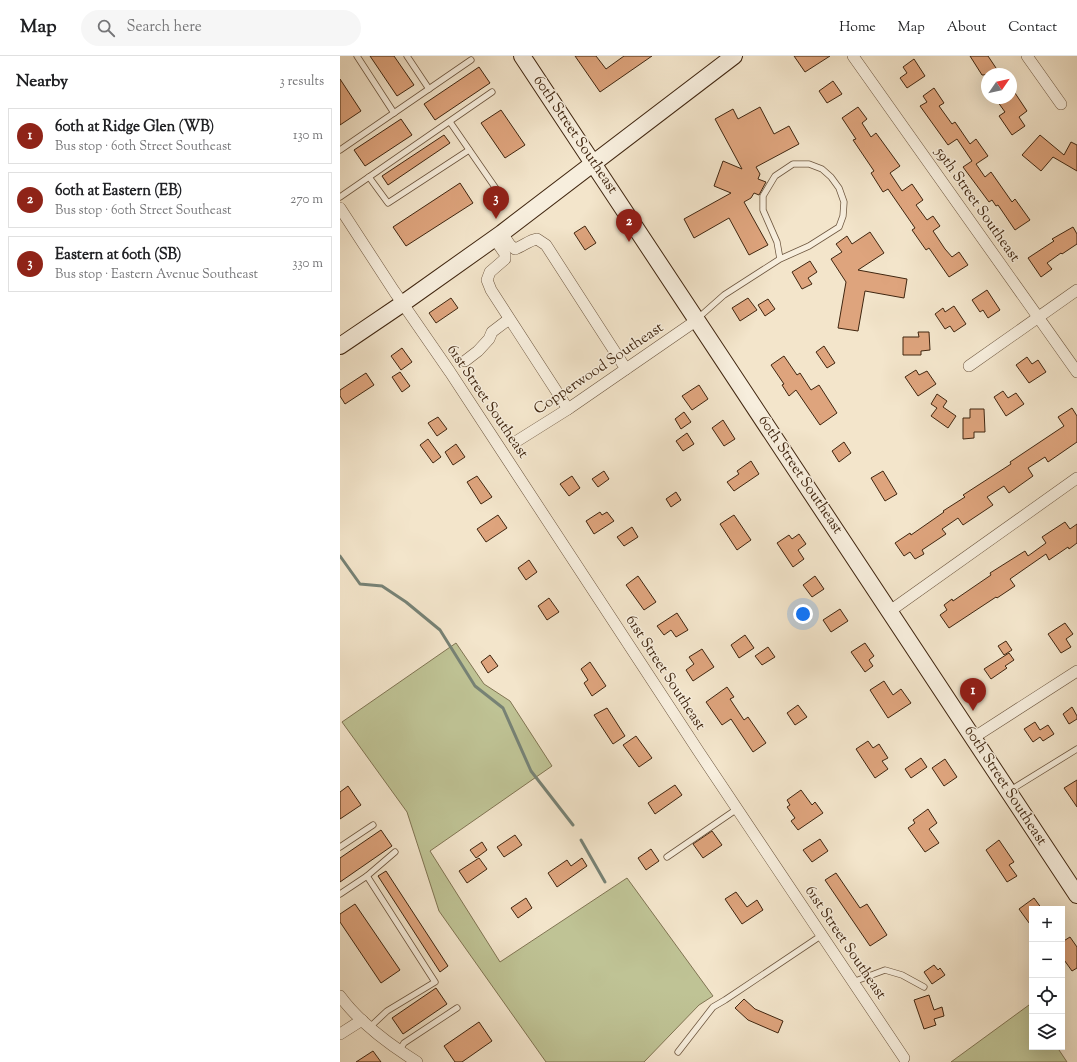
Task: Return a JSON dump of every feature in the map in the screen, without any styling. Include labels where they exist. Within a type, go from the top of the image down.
[{"type":"main road","name":"60th Street Southeast","points":[[522,56],[1077,894]]},
{"type":"main road","points":[[340,346],[402,304],[498,235],[734,56]]},
{"type":"street","name":"59th Street Southeast","points":[[853,56],[1077,372]]},
{"type":"street","points":[[1027,56],[1061,104]]},
{"type":"street","name":"61st Street Southeast","points":[[340,208],[402,304],[450,372],[737,809],[904,1058]]},
{"type":"street","points":[[498,235],[505,254],[505,259],[490,272],[487,280],[491,290],[568,409]]},
{"type":"street","points":[[498,235],[515,249],[522,247],[532,239],[538,238],[546,245],[626,369]]},
{"type":"street","points":[[969,366],[1077,290]]},
{"type":"street","points":[[465,361],[478,351],[489,339],[492,332],[509,319]]},
{"type":"street","name":"Copperwood Southeast","points":[[517,441],[568,409],[697,320]]},
{"type":"street","points":[[890,611],[1077,478]]},
{"type":"street","points":[[973,738],[1077,671]]},
{"type":"street","points":[[340,996],[350,1010],[399,1051],[417,1062]]},
{"type":"street","points":[[340,1034],[366,1023]]},
{"type":"lane","points":[[357,56],[394,113]]},
{"type":"lane","points":[[407,56],[429,89]]},
{"type":"lane","points":[[340,150],[472,60]]},
{"type":"lane","points":[[340,197],[492,92]]},
{"type":"lane","points":[[450,122],[499,193]]},
{"type":"lane","points":[[368,177],[388,203],[469,150]]},
{"type":"lane","points":[[697,320],[724,295],[780,259],[809,246],[839,227],[843,216],[844,202],[839,188],[831,177],[822,169],[809,164],[793,164],[775,176],[763,196],[763,210],[777,242],[780,259]]},
{"type":"lane","points":[[1008,791],[1027,778],[1077,749]]},
{"type":"lane","points":[[668,857],[737,809]]},
{"type":"lane","points":[[340,847],[373,825]]},
{"type":"lane","points":[[340,894],[367,876],[395,852]]},
{"type":"lane","points":[[366,1023],[435,982],[367,876]]},
{"type":"lane","points":[[678,1052],[713,1007],[822,935]]},
{"type":"lane","points":[[853,982],[885,970],[902,975],[924,987]]},
{"type":"lane","points":[[399,1051],[404,1042],[457,1008]]},
{"type":"green space","points":[[456,643],[484,684],[510,701],[552,766],[430,851],[500,962],[627,878],[713,996],[699,1005],[644,1062],[546,1062],[439,911],[407,812],[342,722]]},
{"type":"green space","points":[[1029,1005],[1029,1050],[1059,1050],[1067,1062],[951,1062]]},
{"type":"building","points":[[370,56],[394,56],[414,85],[397,96]]},
{"type":"building","points":[[575,56],[596,56],[606,69],[624,56],[652,56],[600,92]]},
{"type":"building","points":[[794,56],[830,56],[805,72]]},
{"type":"building","points":[[970,56],[988,56],[996,68],[981,68],[981,73]]},
{"type":"building","points":[[914,59],[925,76],[907,88],[900,78],[907,73],[903,67]]},
{"type":"building","points":[[479,67],[490,83],[435,120],[424,104]]},
{"type":"building","points":[[340,79],[361,111],[340,125]]},
{"type":"building","points":[[833,81],[842,94],[827,103],[819,91]]},
{"type":"building","points":[[934,88],[944,103],[939,106],[952,124],[955,122],[970,144],[976,139],[988,156],[976,164],[985,177],[991,172],[1012,202],[1015,199],[1030,220],[1015,230],[998,205],[996,206],[992,200],[989,202],[963,167],[972,161],[957,139],[948,145],[920,106],[927,102],[923,96]]},
{"type":"building","points":[[1017,96],[1027,111],[1019,117],[1025,126],[1012,135],[999,116],[1005,112],[999,104],[1017,104]]},
{"type":"building","points":[[760,107],[774,134],[789,126],[799,144],[756,167],[760,174],[758,179],[766,182],[759,195],[754,193],[751,198],[744,202],[768,245],[749,255],[729,218],[694,238],[684,219],[731,193],[714,186],[723,161],[742,169],[715,119],[733,109],[738,119]]},
{"type":"building","points":[[858,107],[867,119],[862,123],[871,137],[876,133],[900,166],[890,173],[902,191],[912,184],[923,200],[916,205],[927,220],[933,216],[940,226],[933,231],[945,249],[952,257],[959,252],[968,265],[949,277],[929,248],[926,250],[912,230],[915,228],[888,189],[883,192],[871,173],[874,171],[853,140],[856,139],[842,118]]},
{"type":"building","points":[[501,110],[525,145],[505,158],[481,123]]},
{"type":"building","points":[[401,119],[412,135],[365,166],[354,150]]},
{"type":"building","points":[[444,135],[450,143],[388,185],[382,176]]},
{"type":"building","points":[[1040,135],[1064,155],[1071,142],[1077,145],[1077,171],[1053,157],[1041,171],[1022,155]]},
{"type":"building","points":[[460,183],[473,203],[406,246],[393,227]]},
{"type":"building","points":[[585,226],[596,243],[585,250],[574,233]]},
{"type":"building","points":[[1073,227],[1077,234],[1077,244],[1047,263],[1052,269],[1041,277],[1028,258],[1054,241],[1052,239]]},
{"type":"building","points":[[870,232],[884,253],[858,270],[907,279],[904,298],[865,291],[858,331],[838,328],[846,282],[831,259],[842,252],[836,244],[847,236],[852,244]]},
{"type":"building","points":[[810,261],[817,272],[808,278],[812,284],[802,289],[792,272]]},
{"type":"building","points":[[987,290],[1000,310],[988,318],[983,310],[980,312],[972,300]]},
{"type":"building","points":[[451,298],[458,308],[436,323],[429,313]]},
{"type":"building","points":[[748,298],[757,310],[740,321],[732,308]]},
{"type":"building","points":[[768,299],[775,309],[765,316],[758,305]]},
{"type":"building","points":[[954,306],[966,324],[954,332],[950,326],[945,329],[935,314],[943,308],[945,312]]},
{"type":"building","points":[[918,332],[929,332],[930,350],[921,351],[921,355],[903,355],[903,337],[919,337]]},
{"type":"building","points":[[824,346],[835,363],[827,368],[816,352]]},
{"type":"building","points":[[402,348],[412,362],[401,370],[391,356]]},
{"type":"building","points":[[784,356],[797,375],[800,373],[811,390],[819,385],[837,413],[820,425],[796,390],[789,396],[782,385],[784,384],[771,365]]},
{"type":"building","points":[[1027,357],[1032,364],[1038,360],[1046,372],[1029,383],[1016,365]]},
{"type":"building","points":[[916,370],[919,375],[927,371],[936,384],[918,396],[905,377]]},
{"type":"building","points":[[400,372],[410,386],[402,392],[392,377]]},
{"type":"building","points":[[366,373],[374,385],[345,404],[340,396],[340,390]]},
{"type":"building","points":[[699,385],[708,399],[692,410],[682,396]]},
{"type":"building","points":[[1003,391],[1008,398],[1016,393],[1024,404],[1006,416],[994,397]]},
{"type":"building","points":[[937,394],[947,401],[943,407],[956,416],[948,428],[931,416],[937,408],[931,404]]},
{"type":"building","points":[[1072,408],[1077,416],[1077,442],[1048,462],[1045,457],[1028,468],[1033,476],[1009,493],[1004,486],[987,497],[993,505],[963,525],[958,518],[942,529],[946,534],[922,550],[924,554],[915,559],[910,552],[904,556],[895,543],[910,533],[911,535],[944,512],[943,511],[965,497],[963,495],[1011,464],[1010,462],[1064,426],[1058,417]]},
{"type":"building","points":[[970,409],[984,409],[985,432],[974,432],[974,438],[963,439],[963,418],[970,418]]},
{"type":"building","points":[[684,412],[691,422],[681,429],[675,419]]},
{"type":"building","points":[[438,417],[447,429],[437,436],[428,423]]},
{"type":"building","points":[[723,420],[735,439],[724,446],[712,428]]},
{"type":"building","points":[[687,433],[694,444],[683,451],[676,441]]},
{"type":"building","points":[[428,439],[441,457],[433,463],[420,445]]},
{"type":"building","points":[[844,442],[851,453],[839,462],[832,451]]},
{"type":"building","points":[[456,444],[465,457],[453,465],[445,452]]},
{"type":"building","points":[[751,461],[759,474],[734,491],[727,482],[739,474],[737,471]]},
{"type":"building","points":[[604,471],[609,479],[598,487],[592,479]]},
{"type":"building","points":[[883,471],[897,494],[885,501],[871,478]]},
{"type":"building","points":[[477,476],[492,497],[481,504],[467,482]]},
{"type":"building","points":[[572,476],[580,488],[569,496],[560,484]]},
{"type":"building","points":[[676,492],[681,500],[671,507],[666,499]]},
{"type":"building","points":[[600,512],[602,515],[607,512],[614,521],[594,534],[586,521]]},
{"type":"building","points":[[498,515],[507,528],[486,542],[477,529]]},
{"type":"building","points":[[734,515],[751,540],[737,550],[720,524]]},
{"type":"building","points":[[1065,522],[1070,529],[1077,524],[1077,543],[1069,549],[1068,547],[1049,560],[1046,554],[1010,579],[1015,586],[949,628],[940,615],[947,610],[944,605],[952,599],[953,601],[991,575],[990,573],[1025,551],[1028,556],[1046,543],[1042,537]]},
{"type":"building","points":[[632,527],[638,537],[624,546],[617,537]]},
{"type":"building","points":[[799,534],[806,544],[798,550],[804,559],[793,567],[777,543],[789,535],[792,539]]},
{"type":"building","points":[[529,560],[537,572],[526,580],[518,568]]},
{"type":"building","points":[[638,576],[656,602],[644,610],[626,585]]},
{"type":"building","points":[[815,576],[824,589],[812,597],[803,585]]},
{"type":"building","points":[[549,598],[559,612],[547,620],[538,606]]},
{"type":"building","points":[[840,609],[848,621],[831,632],[823,620]]},
{"type":"building","points":[[677,613],[688,630],[676,637],[671,630],[664,635],[657,626]]},
{"type":"building","points":[[1065,623],[1073,634],[1066,639],[1071,647],[1061,653],[1048,634]]},
{"type":"building","points":[[745,635],[754,648],[739,658],[731,645]]},
{"type":"building","points":[[1006,641],[1012,650],[1004,655],[998,646]]},
{"type":"building","points":[[865,643],[874,656],[869,660],[873,666],[865,672],[851,652]]},
{"type":"building","points":[[768,647],[775,657],[762,665],[755,656]]},
{"type":"building","points":[[702,649],[714,667],[693,681],[686,670],[694,664],[689,657]]},
{"type":"building","points":[[1009,653],[1014,660],[1005,666],[1007,668],[991,679],[984,669]]},
{"type":"building","points":[[490,655],[498,666],[488,673],[481,662]]},
{"type":"building","points":[[590,662],[606,686],[592,696],[584,683],[588,680],[581,669]]},
{"type":"building","points":[[884,681],[893,695],[901,689],[911,703],[888,718],[870,690]]},
{"type":"building","points":[[727,687],[734,697],[730,699],[744,720],[748,717],[766,743],[753,752],[731,719],[722,725],[706,702]]},
{"type":"building","points":[[798,705],[807,717],[795,725],[787,713]]},
{"type":"building","points":[[1072,707],[1077,719],[1069,724],[1063,714]]},
{"type":"building","points":[[607,708],[625,736],[613,744],[594,715]]},
{"type":"building","points":[[1035,722],[1040,730],[1048,725],[1054,734],[1043,741],[1040,737],[1033,742],[1024,729]]},
{"type":"building","points":[[636,736],[652,758],[639,767],[623,745]]},
{"type":"building","points":[[868,741],[873,748],[879,744],[888,758],[882,761],[888,769],[875,778],[856,749]]},
{"type":"building","points":[[921,758],[927,767],[911,778],[905,769]]},
{"type":"building","points":[[945,759],[957,777],[944,786],[932,768]]},
{"type":"building","points":[[1077,780],[1077,807],[1064,788]]},
{"type":"building","points":[[675,785],[682,795],[655,814],[648,803]]},
{"type":"building","points":[[348,786],[361,805],[340,819],[340,792]]},
{"type":"building","points":[[801,790],[812,805],[815,802],[823,813],[798,830],[791,821],[795,818],[787,807],[790,805],[787,800]]},
{"type":"building","points":[[928,809],[937,823],[929,829],[939,843],[925,852],[908,828],[915,823],[913,820]]},
{"type":"building","points":[[381,830],[392,846],[340,882],[340,858]]},
{"type":"building","points":[[712,831],[722,845],[703,858],[693,844]]},
{"type":"building","points":[[515,835],[522,845],[504,857],[497,847]]},
{"type":"building","points":[[820,839],[828,851],[812,862],[803,850]]},
{"type":"building","points":[[999,840],[1014,862],[1009,865],[1017,876],[1007,882],[986,850]]},
{"type":"building","points":[[482,842],[487,850],[476,858],[470,850]]},
{"type":"building","points":[[651,849],[659,861],[646,870],[638,858]]},
{"type":"building","points":[[479,858],[487,869],[467,883],[459,871]]},
{"type":"building","points":[[582,858],[587,866],[557,887],[548,873],[567,860],[571,866]]},
{"type":"building","points":[[386,871],[448,966],[440,972],[378,876]]},
{"type":"building","points":[[836,873],[860,908],[867,904],[887,935],[870,946],[825,880]]},
{"type":"building","points":[[736,892],[747,907],[757,900],[763,910],[742,924],[725,899]]},
{"type":"building","points":[[526,898],[532,908],[518,918],[511,908]]},
{"type":"building","points":[[1034,898],[1040,906],[1029,906],[1029,923],[1019,909]]},
{"type":"building","points":[[355,904],[400,970],[381,983],[340,922],[340,914]]},
{"type":"building","points":[[1070,937],[1077,947],[1077,968],[1072,971],[1065,961],[1065,940]]},
{"type":"building","points":[[934,965],[938,970],[940,968],[945,975],[932,984],[924,972]]},
{"type":"building","points":[[436,988],[447,1004],[403,1034],[392,1018]]},
{"type":"building","points":[[929,995],[934,1010],[942,1007],[944,1016],[934,1019],[936,1025],[924,1029],[914,1000]]},
{"type":"building","points":[[744,999],[755,1009],[783,1021],[778,1033],[748,1020],[735,1008]]},
{"type":"building","points":[[479,1022],[492,1041],[462,1062],[455,1062],[444,1046]]},
{"type":"building","points":[[373,1051],[381,1062],[356,1062]]},
{"type":"waterway","points":[[340,556],[360,584],[382,586],[406,602],[440,630],[475,686],[503,708],[531,771],[573,825]]},
{"type":"waterway","points":[[581,840],[605,882]]},
{"type":"place","name":"Eastern at 60th (SB)","points":[[496,219]]},
{"type":"place","name":"60th at Eastern (EB)","points":[[629,242]]},
{"type":"place","name":"60th at Ridge Glen (WB)","points":[[973,711]]}]
